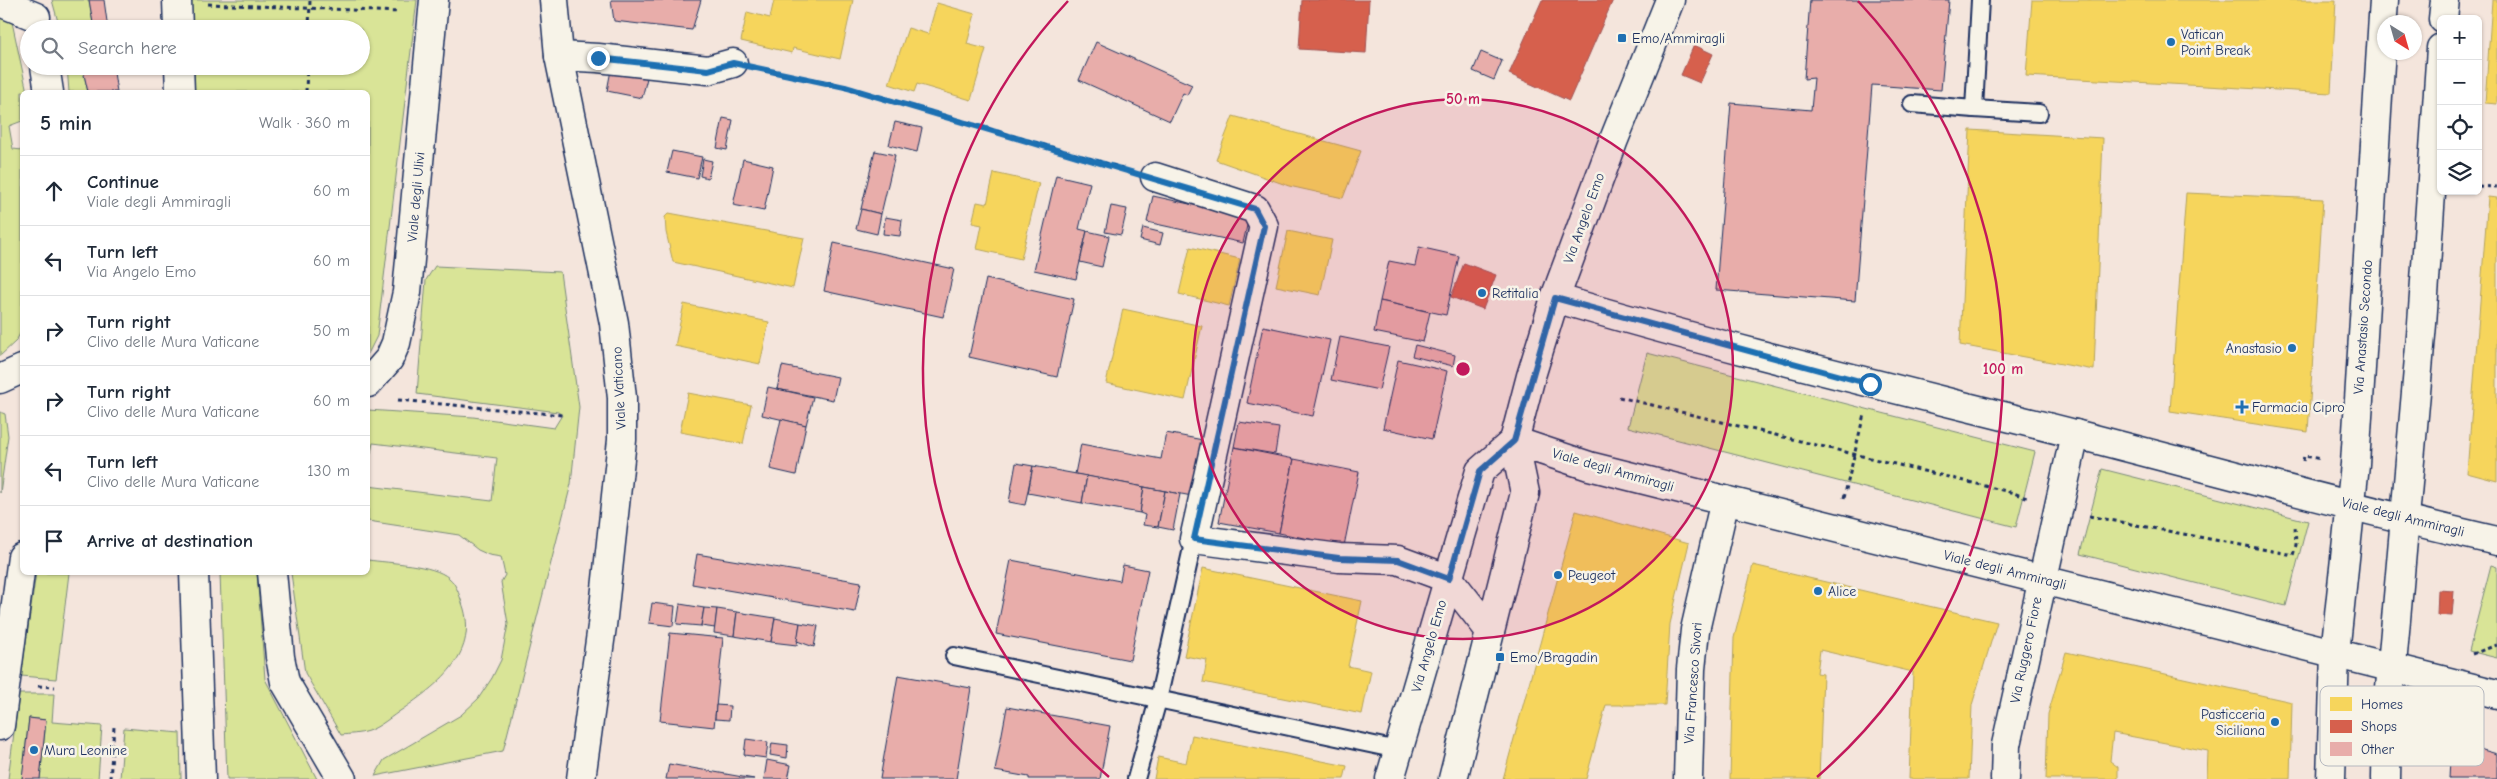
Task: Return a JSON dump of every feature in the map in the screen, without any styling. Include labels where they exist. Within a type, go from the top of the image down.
[{"type":"main road","name":"Viale Vaticano","points":[[554,0],[559,56],[614,323],[622,398],[619,464],[601,635],[581,779]]},
{"type":"main road","name":"Via Angelo Emo","points":[[1453,779],[1525,493],[1514,441],[1555,298],[1613,142],[1670,0]]},
{"type":"main road","name":"Via Anastasio Secondo","points":[[2334,686],[2335,653],[2355,464],[2384,0]]},
{"type":"main road","points":[[2443,15],[2445,0]]},
{"type":"main road","points":[[177,1],[178,20]]},
{"type":"main road","points":[[0,2],[35,15]]},
{"type":"main road","name":"Viale degli Ulivi","points":[[370,381],[390,359],[396,343],[407,292],[433,7]]},
{"type":"main road","points":[[559,56],[598,58],[708,70],[733,63]]},
{"type":"main road","points":[[2391,686],[2422,324],[2440,60]]},
{"type":"main road","points":[[46,75],[49,90]]},
{"type":"main road","points":[[179,75],[180,90]]},
{"type":"main road","points":[[1155,177],[1255,209],[1264,226],[1194,539],[1339,558],[1398,560],[1449,579],[1490,631]]},
{"type":"main road","name":"Viale degli Ammiragli","points":[[1555,298],[1870,384],[2075,434],[2350,504],[2405,520],[2497,540]]},
{"type":"main road","points":[[0,380],[20,370]]},
{"type":"main road","name":"Via Ruggero Fiore","points":[[2005,779],[2006,745],[2075,434]]},
{"type":"main road","name":"Via Angelo Emo","points":[[1390,779],[1480,471],[1514,441]]},
{"type":"main road","name":"Viale degli Ammiragli","points":[[1514,441],[1589,466],[2466,686]]},
{"type":"main road","name":"Via Francesco Sivori","points":[[1688,779],[1691,669],[1696,630],[1725,500]]},
{"type":"main road","points":[[0,726],[20,572]]},
{"type":"main road","points":[[194,575],[201,779]]},
{"type":"main road","points":[[272,575],[280,657],[285,682],[342,779]]},
{"type":"main road","name":"Viale degli Ammiragli","points":[[2484,691],[2497,694]]},
{"type":"main road","name":"Via Anastasio Secondo","points":[[2332,766],[2332,779]]},
{"type":"main road","points":[[2386,779],[2387,766]]},
{"type":"lane","points":[[1974,110],[1980,0]]},
{"type":"lane","points":[[1912,104],[1974,110],[2039,113]]},
{"type":"lane","points":[[1136,779],[1158,700],[1194,539]]},
{"type":"lane","points":[[954,656],[1398,750]]},
{"type":"path","points":[[309,20],[310,0]]},
{"type":"path","points":[[177,1],[310,8],[433,7]]},
{"type":"path","points":[[733,63],[845,87],[1155,177]]},
{"type":"path","points":[[306,90],[307,75]]},
{"type":"path","points":[[2482,186],[2497,187]]},
{"type":"path","points":[[1619,397],[2014,493],[2030,500]]},
{"type":"path","points":[[393,399],[562,415]]},
{"type":"path","points":[[1842,504],[1865,412]]},
{"type":"path","points":[[2087,516],[2293,555],[2296,545],[2296,519]]},
{"type":"path","points":[[110,779],[114,727]]},
{"type":"green space","points":[[52,0],[89,0],[92,20],[58,20]]},
{"type":"green space","points":[[191,0],[417,0],[377,336],[370,350],[370,90],[194,90],[193,75],[370,75],[370,20],[192,20]]},
{"type":"green space","points":[[0,17],[12,22],[20,59],[20,75],[23,75],[27,90],[20,90],[20,122],[9,126],[13,149],[20,150],[20,334],[16,341],[0,356]]},
{"type":"green space","points":[[68,75],[84,75],[88,90],[69,90]]},
{"type":"green space","points":[[435,266],[560,272],[579,407],[571,484],[503,751],[375,776],[384,760],[461,715],[478,699],[501,660],[508,624],[501,582],[505,575],[501,557],[489,555],[478,550],[459,535],[370,521],[370,486],[492,501],[497,458],[373,443],[371,453],[370,410],[473,417],[554,428],[562,415],[558,412],[417,394],[426,280]]},
{"type":"green space","points":[[1647,353],[2035,452],[2016,527],[1628,427]]},
{"type":"green space","points":[[0,412],[5,414],[8,436],[0,493]]},
{"type":"green space","points":[[2102,469],[2308,521],[2286,606],[2080,554]]},
{"type":"green space","points":[[370,560],[422,567],[442,573],[452,581],[464,609],[467,626],[465,641],[459,655],[451,668],[429,690],[386,721],[362,733],[341,735],[305,673],[291,575],[370,575]]},
{"type":"green space","points":[[2491,565],[2497,567],[2497,658],[2469,651]]},
{"type":"green space","points":[[36,575],[69,575],[56,679],[21,676]]},
{"type":"green space","points":[[220,575],[257,575],[265,679],[317,779],[227,779]]},
{"type":"green space","points":[[19,694],[54,694],[52,722],[102,726],[98,779],[40,779],[46,720],[29,718],[22,779],[8,779]]},
{"type":"green space","points":[[124,728],[180,733],[181,779],[120,779]]},
{"type":"building: Homes","points":[[774,0],[853,0],[840,59],[793,48],[792,53],[741,41],[747,12],[770,18]]},
{"type":"building: Homes","points":[[2032,0],[2336,0],[2331,93],[2026,76]]},
{"type":"building: Homes","points":[[2492,0],[2497,0],[2497,104],[2485,103]]},
{"type":"building: Homes","points":[[937,3],[975,14],[967,44],[986,49],[971,100],[917,84],[914,92],[889,84],[908,28],[928,34]]},
{"type":"building: Homes","points":[[1233,116],[1361,151],[1343,198],[1289,186],[1216,160]]},
{"type":"building: Homes","points":[[1970,130],[2103,138],[2094,370],[1960,345]]},
{"type":"building: Homes","points":[[994,173],[1039,183],[1021,259],[977,249],[982,225],[972,223],[977,202],[987,204]]},
{"type":"building: Homes","points":[[2186,193],[2323,199],[2308,432],[2170,411]]},
{"type":"building: Homes","points":[[2488,197],[2497,198],[2497,481],[2467,473]]},
{"type":"building: Homes","points":[[669,213],[804,238],[793,288],[673,262],[666,232],[665,217]]},
{"type":"building: Homes","points":[[1288,231],[1332,240],[1320,295],[1276,286]]},
{"type":"building: Homes","points":[[1190,247],[1240,259],[1229,306],[1179,294]]},
{"type":"building: Homes","points":[[684,304],[769,322],[760,364],[675,346]]},
{"type":"building: Homes","points":[[1123,309],[1202,326],[1185,400],[1106,383]]},
{"type":"building: Homes","points":[[688,393],[751,405],[743,444],[680,432]]},
{"type":"building: Homes","points":[[1576,511],[1689,543],[1670,624],[1665,705],[1606,705],[1586,779],[1503,779]]},
{"type":"building: Homes","points":[[1753,565],[1997,622],[1972,705],[1969,779],[1909,779],[1913,672],[1820,650],[1817,673],[1823,674],[1819,779],[1730,779],[1734,638]]},
{"type":"building: Homes","points":[[1203,568],[1362,601],[1348,666],[1371,671],[1362,714],[1203,682],[1207,660],[1184,656]]},
{"type":"building: Homes","points":[[2066,652],[2292,702],[2290,779],[2207,779],[2208,751],[2113,733],[2110,761],[2118,767],[2118,779],[2046,779],[2048,714]]},
{"type":"building: Homes","points":[[1192,735],[1347,766],[1344,779],[1154,779],[1158,757],[1186,763]]},
{"type":"building: Shops","points":[[1302,0],[1369,0],[1366,53],[1299,49]]},
{"type":"building: Shops","points":[[1542,0],[1613,0],[1569,101],[1509,74]]},
{"type":"building: Shops","points":[[1694,45],[1713,54],[1700,83],[1681,75]]},
{"type":"building: Shops","points":[[1464,263],[1496,275],[1483,309],[1451,297]]},
{"type":"building: Shops","points":[[2438,590],[2454,591],[2452,616],[2437,615]]},
{"type":"building: Other","points":[[89,0],[104,0],[107,20],[92,20]]},
{"type":"building: Other","points":[[611,0],[701,0],[692,30],[614,21]]},
{"type":"building: Other","points":[[1810,0],[1949,0],[1941,90],[1872,85],[1855,301],[1716,290],[1731,103],[1811,110],[1814,78],[1804,79]]},
{"type":"building: Other","points":[[1096,42],[1192,85],[1187,95],[1183,93],[1170,121],[1079,80]]},
{"type":"building: Other","points":[[1481,52],[1502,61],[1494,80],[1473,71]]},
{"type":"building: Other","points":[[611,70],[647,78],[642,98],[607,91]]},
{"type":"building: Other","points":[[84,75],[114,75],[117,90],[88,90]]},
{"type":"building: Other","points":[[723,118],[733,120],[727,150],[717,148]]},
{"type":"building: Other","points":[[895,122],[922,128],[917,152],[889,145]]},
{"type":"building: Other","points":[[672,151],[702,157],[697,178],[667,172]]},
{"type":"building: Other","points":[[875,151],[895,155],[881,214],[861,209]]},
{"type":"building: Other","points":[[703,159],[712,161],[708,178],[700,176]]},
{"type":"building: Other","points":[[743,159],[773,166],[764,211],[733,205]]},
{"type":"building: Other","points":[[1056,175],[1090,183],[1079,229],[1087,231],[1076,279],[1034,270]]},
{"type":"building: Other","points":[[1153,196],[1249,217],[1243,243],[1147,222]]},
{"type":"building: Other","points":[[1111,206],[1127,209],[1121,235],[1105,232]]},
{"type":"building: Other","points":[[861,209],[881,214],[877,234],[856,229]]},
{"type":"building: Other","points":[[885,217],[902,220],[900,236],[883,234]]},
{"type":"building: Other","points":[[1143,228],[1163,233],[1160,245],[1140,240]]},
{"type":"building: Other","points":[[1087,231],[1109,236],[1102,267],[1080,262]]},
{"type":"building: Other","points":[[834,243],[954,269],[943,317],[824,291]]},
{"type":"building: Other","points":[[1419,247],[1459,256],[1446,315],[1380,301],[1389,261],[1415,266]]},
{"type":"building: Other","points":[[986,279],[1074,299],[1057,377],[969,357]]},
{"type":"building: Other","points":[[1380,301],[1430,312],[1423,342],[1374,332]]},
{"type":"building: Other","points":[[1263,326],[1330,340],[1313,416],[1247,403]]},
{"type":"building: Other","points":[[1340,337],[1389,347],[1379,390],[1331,380]]},
{"type":"building: Other","points":[[1415,345],[1455,355],[1453,366],[1412,356]]},
{"type":"building: Other","points":[[1398,360],[1447,371],[1432,439],[1383,428]]},
{"type":"building: Other","points":[[782,366],[838,377],[833,400],[777,389]]},
{"type":"building: Other","points":[[768,387],[813,397],[806,425],[762,415]]},
{"type":"building: Other","points":[[781,419],[806,425],[796,475],[770,469]]},
{"type":"building: Other","points":[[1239,422],[1279,428],[1275,454],[1234,447]]},
{"type":"building: Other","points":[[1166,433],[1203,440],[1192,496],[1075,474],[1081,444],[1161,459]]},
{"type":"building: Other","points":[[1234,447],[1294,459],[1279,533],[1219,522]]},
{"type":"building: Other","points":[[1294,459],[1359,472],[1344,546],[1279,533]]},
{"type":"building: Other","points":[[1016,463],[1033,466],[1025,505],[1009,502]]},
{"type":"building: Other","points":[[1033,466],[1087,476],[1082,503],[1028,493]]},
{"type":"building: Other","points":[[1087,476],[1144,487],[1140,513],[1082,503]]},
{"type":"building: Other","points":[[1144,487],[1165,491],[1158,527],[1143,525],[1145,515],[1140,513]]},
{"type":"building: Other","points":[[1165,491],[1180,494],[1173,530],[1158,527]]},
{"type":"building: Other","points":[[697,554],[861,582],[855,612],[692,584]]},
{"type":"building: Other","points":[[1011,560],[1120,581],[1123,565],[1148,570],[1130,660],[996,634]]},
{"type":"building: Other","points":[[652,603],[675,606],[673,626],[649,623]]},
{"type":"building: Other","points":[[680,604],[704,608],[701,626],[677,624]]},
{"type":"building: Other","points":[[704,608],[717,609],[715,628],[701,626]]},
{"type":"building: Other","points":[[717,609],[737,612],[734,636],[714,633]]},
{"type":"building: Other","points":[[737,612],[775,618],[771,642],[734,636]]},
{"type":"building: Other","points":[[775,618],[800,623],[797,645],[771,642]]},
{"type":"building: Other","points":[[800,623],[818,626],[814,647],[797,641]]},
{"type":"building: Other","points":[[670,633],[723,638],[714,727],[660,721]]},
{"type":"building: Other","points":[[898,675],[971,688],[956,779],[880,779]]},
{"type":"building: Other","points":[[716,705],[730,706],[729,720],[715,719]]},
{"type":"building: Other","points":[[1007,707],[1110,726],[1100,779],[1029,779],[1029,777],[995,771]]},
{"type":"building: Other","name":"Mura Leonine","points":[[29,718],[46,720],[40,779],[22,779]]},
{"type":"building: Other","points":[[746,739],[768,742],[766,758],[744,755]]},
{"type":"building: Other","points":[[772,743],[788,745],[787,758],[770,755]]},
{"type":"building: Other","points":[[2484,750],[2497,754],[2497,779],[2449,779],[2450,766],[2484,766]]},
{"type":"building: Other","points":[[767,760],[791,765],[788,779],[764,779]]},
{"type":"building: Other","points":[[669,764],[754,779],[666,779]]},
{"type":"place","name":"Emo/Ammiragli","points":[[1622,38]]},
{"type":"place","name":"Vatican Point Break","points":[[2171,42]]},
{"type":"place","name":"Retitalia","points":[[1482,293]]},
{"type":"place","name":"Anastasio","points":[[2292,348]]},
{"type":"place","name":"Farmacia Cipro","points":[[2242,407]]},
{"type":"place","name":"Peugeot","points":[[1558,575]]},
{"type":"place","name":"Alice","points":[[1818,591]]},
{"type":"place","name":"Emo/Bragadin","points":[[1500,657]]},
{"type":"place","name":"Pasticceria Siciliana","points":[[2275,722]]},
{"type":"place","name":"Mura Leonine","points":[[34,750]]},
{"type":"route","points":[[598,58],[708,70],[733,63],[845,87],[1155,177],[1255,209],[1264,226],[1194,539],[1339,558],[1398,560],[1449,579],[1480,471],[1514,441],[1531,376],[1555,298],[1622,318],[1870,384]]}]
